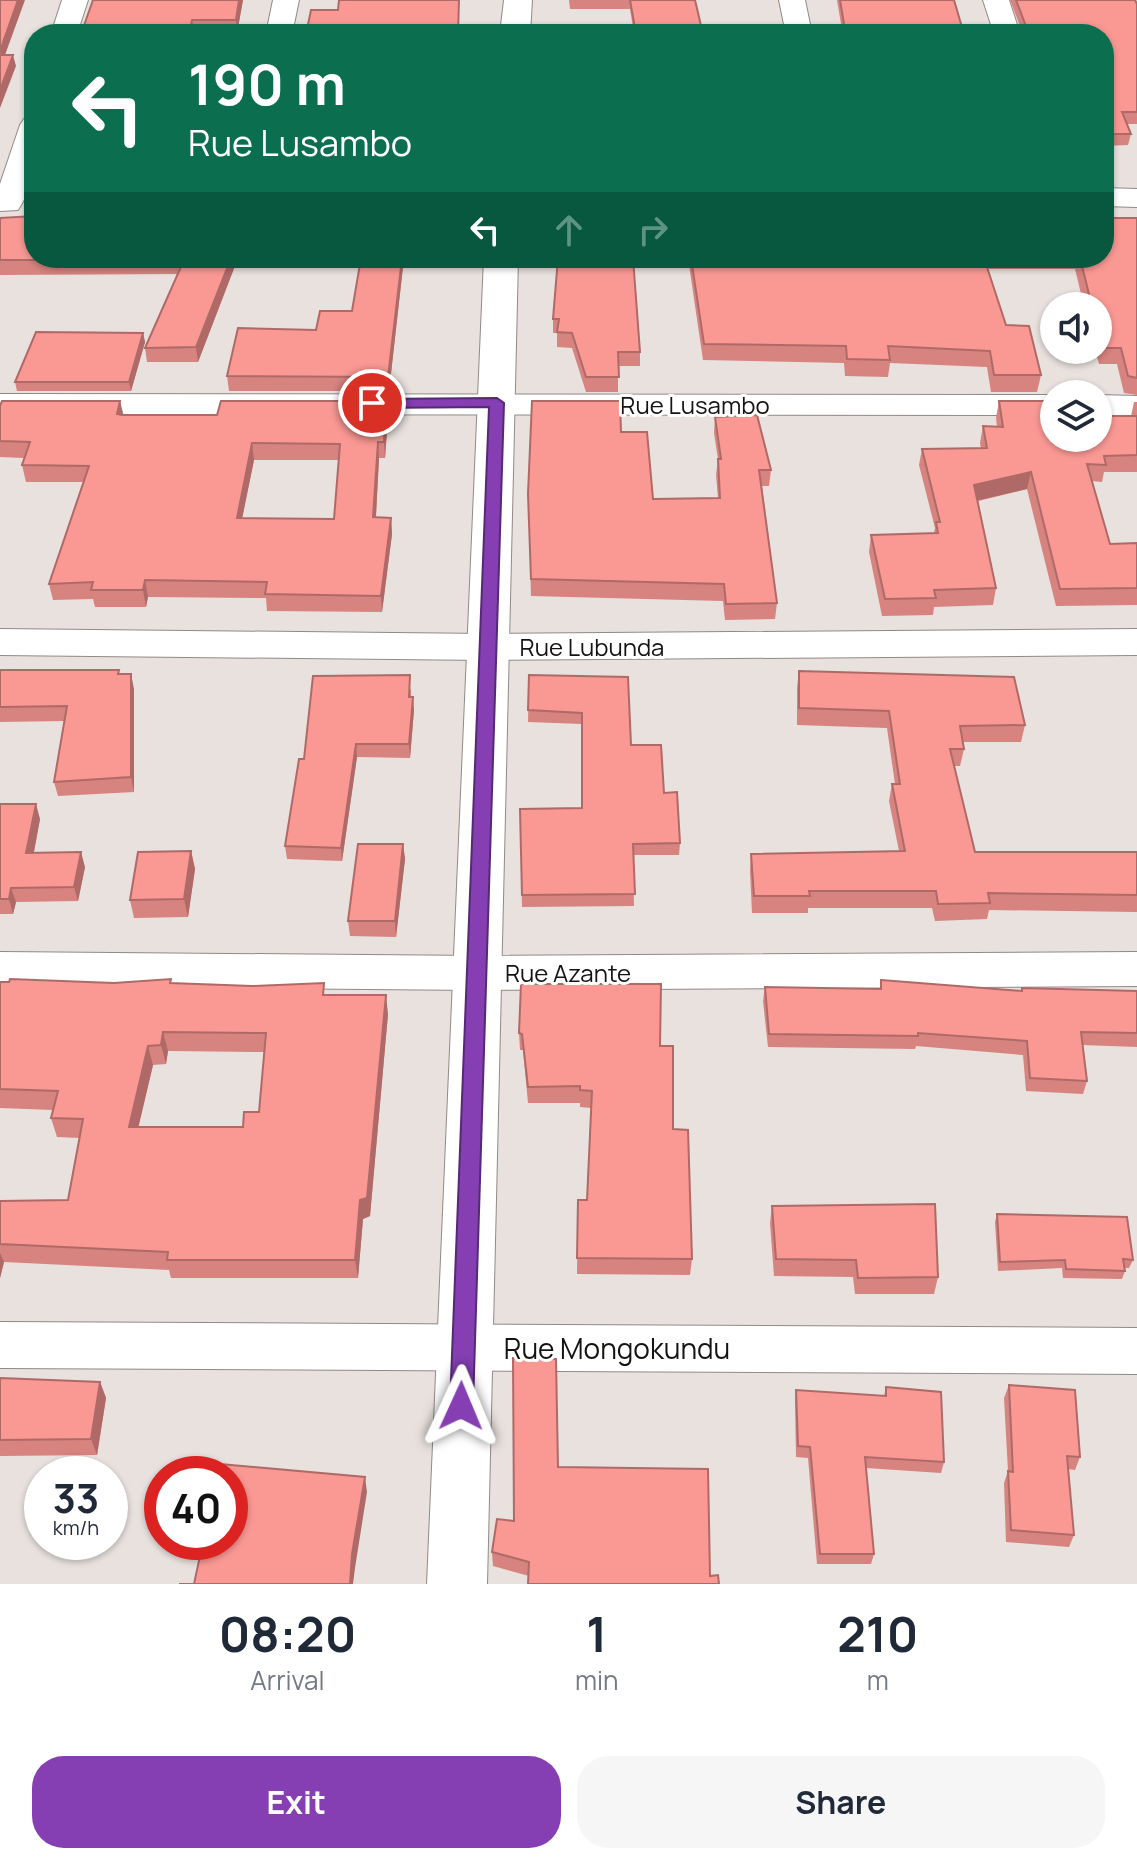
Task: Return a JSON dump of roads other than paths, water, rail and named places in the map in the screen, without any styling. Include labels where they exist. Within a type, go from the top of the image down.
[{"type":"street","points":[[67,24],[75,0]]},
{"type":"street","points":[[281,24],[286,0]]},
{"type":"street","points":[[516,24],[518,0]]},
{"type":"street","points":[[792,0],[797,24]]},
{"type":"street","points":[[996,0],[1004,24]]},
{"type":"street","points":[[14,204],[24,164]]},
{"type":"street","points":[[1114,197],[1137,198]]},
{"type":"street","points":[[457,1584],[501,268]]},
{"type":"street","name":"Rue Lusambo","points":[[0,404],[1040,405]]},
{"type":"street","points":[[1112,405],[1137,406]]},
{"type":"street","name":"Rue Lubunda","points":[[0,642],[486,647],[1137,642]]},
{"type":"street","name":"Rue Azante","points":[[0,969],[479,973],[1137,969]]},
{"type":"street","name":"Rue Mongokundu","points":[[0,1345],[1137,1351]]}]
